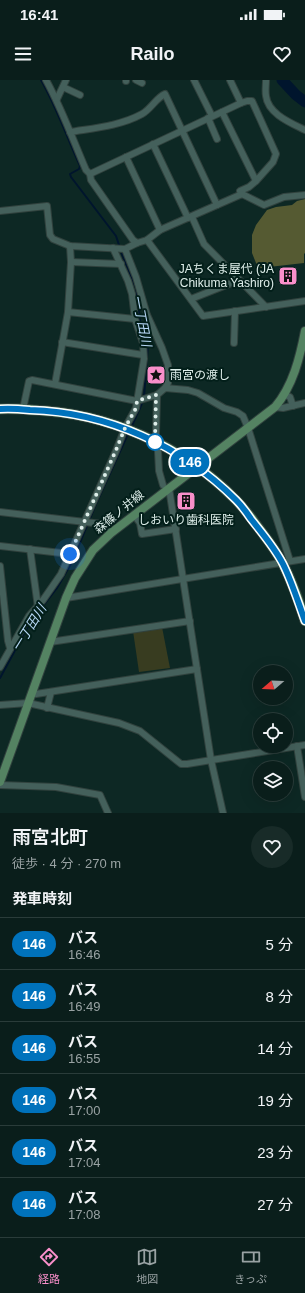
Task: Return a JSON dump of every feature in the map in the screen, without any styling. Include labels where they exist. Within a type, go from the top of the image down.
[{"type":"highway","points":[[0,409],[46,410],[75,414],[105,421],[128,429],[175,453],[197,467],[237,501],[286,562],[305,621]]},
{"type":"main road","name":"森篠ノ井線","points":[[0,782],[66,598],[75,578],[93,550],[166,487],[197,467],[276,406],[285,395],[296,365],[305,331]]},
{"type":"street","points":[[46,80],[57,99],[86,170],[90,174],[91,180],[133,240],[137,242]]},
{"type":"street","points":[[57,99],[66,80]]},
{"type":"street","points":[[136,80],[142,83]]},
{"type":"street","points":[[194,80],[210,117],[217,139]]},
{"type":"street","points":[[230,80],[241,103]]},
{"type":"street","points":[[266,80],[266,97],[270,106],[280,115],[305,130]]},
{"type":"street","points":[[63,87],[80,95]]},
{"type":"street","points":[[70,132],[121,123],[151,108],[159,98],[165,94],[217,205]]},
{"type":"street","points":[[90,174],[247,100],[252,101],[276,154],[273,162],[256,181],[249,187],[240,191],[242,194]]},
{"type":"street","points":[[222,112],[256,181]]},
{"type":"street","points":[[154,144],[204,244],[266,306]]},
{"type":"street","points":[[126,157],[160,230]]},
{"type":"street","points":[[0,212],[47,206],[50,235],[54,239],[70,246],[119,248],[147,240],[160,230],[242,194]]},
{"type":"street","points":[[242,194],[264,205],[284,197],[305,195]]},
{"type":"street","points":[[147,240],[203,316],[305,301]]},
{"type":"street","points":[[55,384],[68,312],[70,246]]},
{"type":"street","points":[[0,667],[29,616],[38,607],[61,574],[87,522],[116,450],[128,429],[136,408],[141,400],[143,343],[135,319],[132,294],[120,264],[119,248]]},
{"type":"street","points":[[23,409],[30,382],[32,380],[141,400],[156,395],[165,388],[168,383],[168,365],[162,348],[147,315],[136,277],[119,248]]},
{"type":"street","points":[[70,262],[120,264]]},
{"type":"street","points":[[191,299],[239,280]]},
{"type":"street","points":[[234,342],[235,311]]},
{"type":"street","points":[[68,312],[135,319]]},
{"type":"street","points":[[62,342],[143,354]]},
{"type":"street","points":[[165,388],[188,390],[198,393],[224,408],[243,416],[248,428],[286,562]]},
{"type":"street","points":[[156,395],[156,434]]},
{"type":"street","points":[[285,395],[290,397],[293,406]]},
{"type":"street","points":[[276,406],[283,408],[305,403]]},
{"type":"street","points":[[158,451],[159,470],[166,487],[176,529],[211,760],[223,813]]},
{"type":"street","points":[[0,512],[104,524],[111,533]]},
{"type":"street","points":[[134,515],[140,523],[142,534],[176,529]]},
{"type":"street","points":[[0,546],[30,548],[70,554]]},
{"type":"street","points":[[30,548],[38,607]]},
{"type":"street","points":[[66,598],[305,559]]},
{"type":"street","points":[[0,566],[2,612],[10,648]]},
{"type":"street","points":[[50,642],[190,621]]},
{"type":"street","points":[[36,694],[197,669]]},
{"type":"street","points":[[47,708],[51,692]]},
{"type":"street","points":[[0,705],[28,703],[137,729],[181,764],[305,745]]},
{"type":"street","points":[[297,746],[305,796]]},
{"type":"street","points":[[0,785],[56,787],[100,795],[108,813]]},
{"type":"green space","points":[[305,199],[304,263],[260,268],[252,253],[252,235],[256,225],[267,210],[292,205],[297,201]]},
{"type":"green space","points":[[162,627],[170,668],[139,672],[133,631]]},
{"type":"waterway","name":"一丁田川","points":[[41,80],[57,112],[80,166],[79,169],[70,174],[71,177],[116,236],[136,288],[140,321],[148,344],[144,397]]},
{"type":"waterway","points":[[282,80],[305,102]]},
{"type":"waterway","name":"一丁田川","points":[[131,428],[143,401]]},
{"type":"waterway","name":"一丁田川","points":[[0,678],[32,619],[57,588],[72,562],[96,504],[128,434]]},
{"type":"bus line","name":"146","points":[[0,409],[46,410],[75,414],[105,421],[156,442],[197,467],[237,501],[263,534],[282,563],[300,604],[305,621]]},
{"type":"place","name":"JAちくま屋代 (JA Chikuma Yashiro)","points":[[288,276]]},
{"type":"place","name":"雨宮の渡し","points":[[156,375]]},
{"type":"place","name":"しおいり歯科医院","points":[[186,501]]},
{"type":"route","points":[[70,554],[125,428],[136,408],[137,401],[156,395],[155,442]]}]
